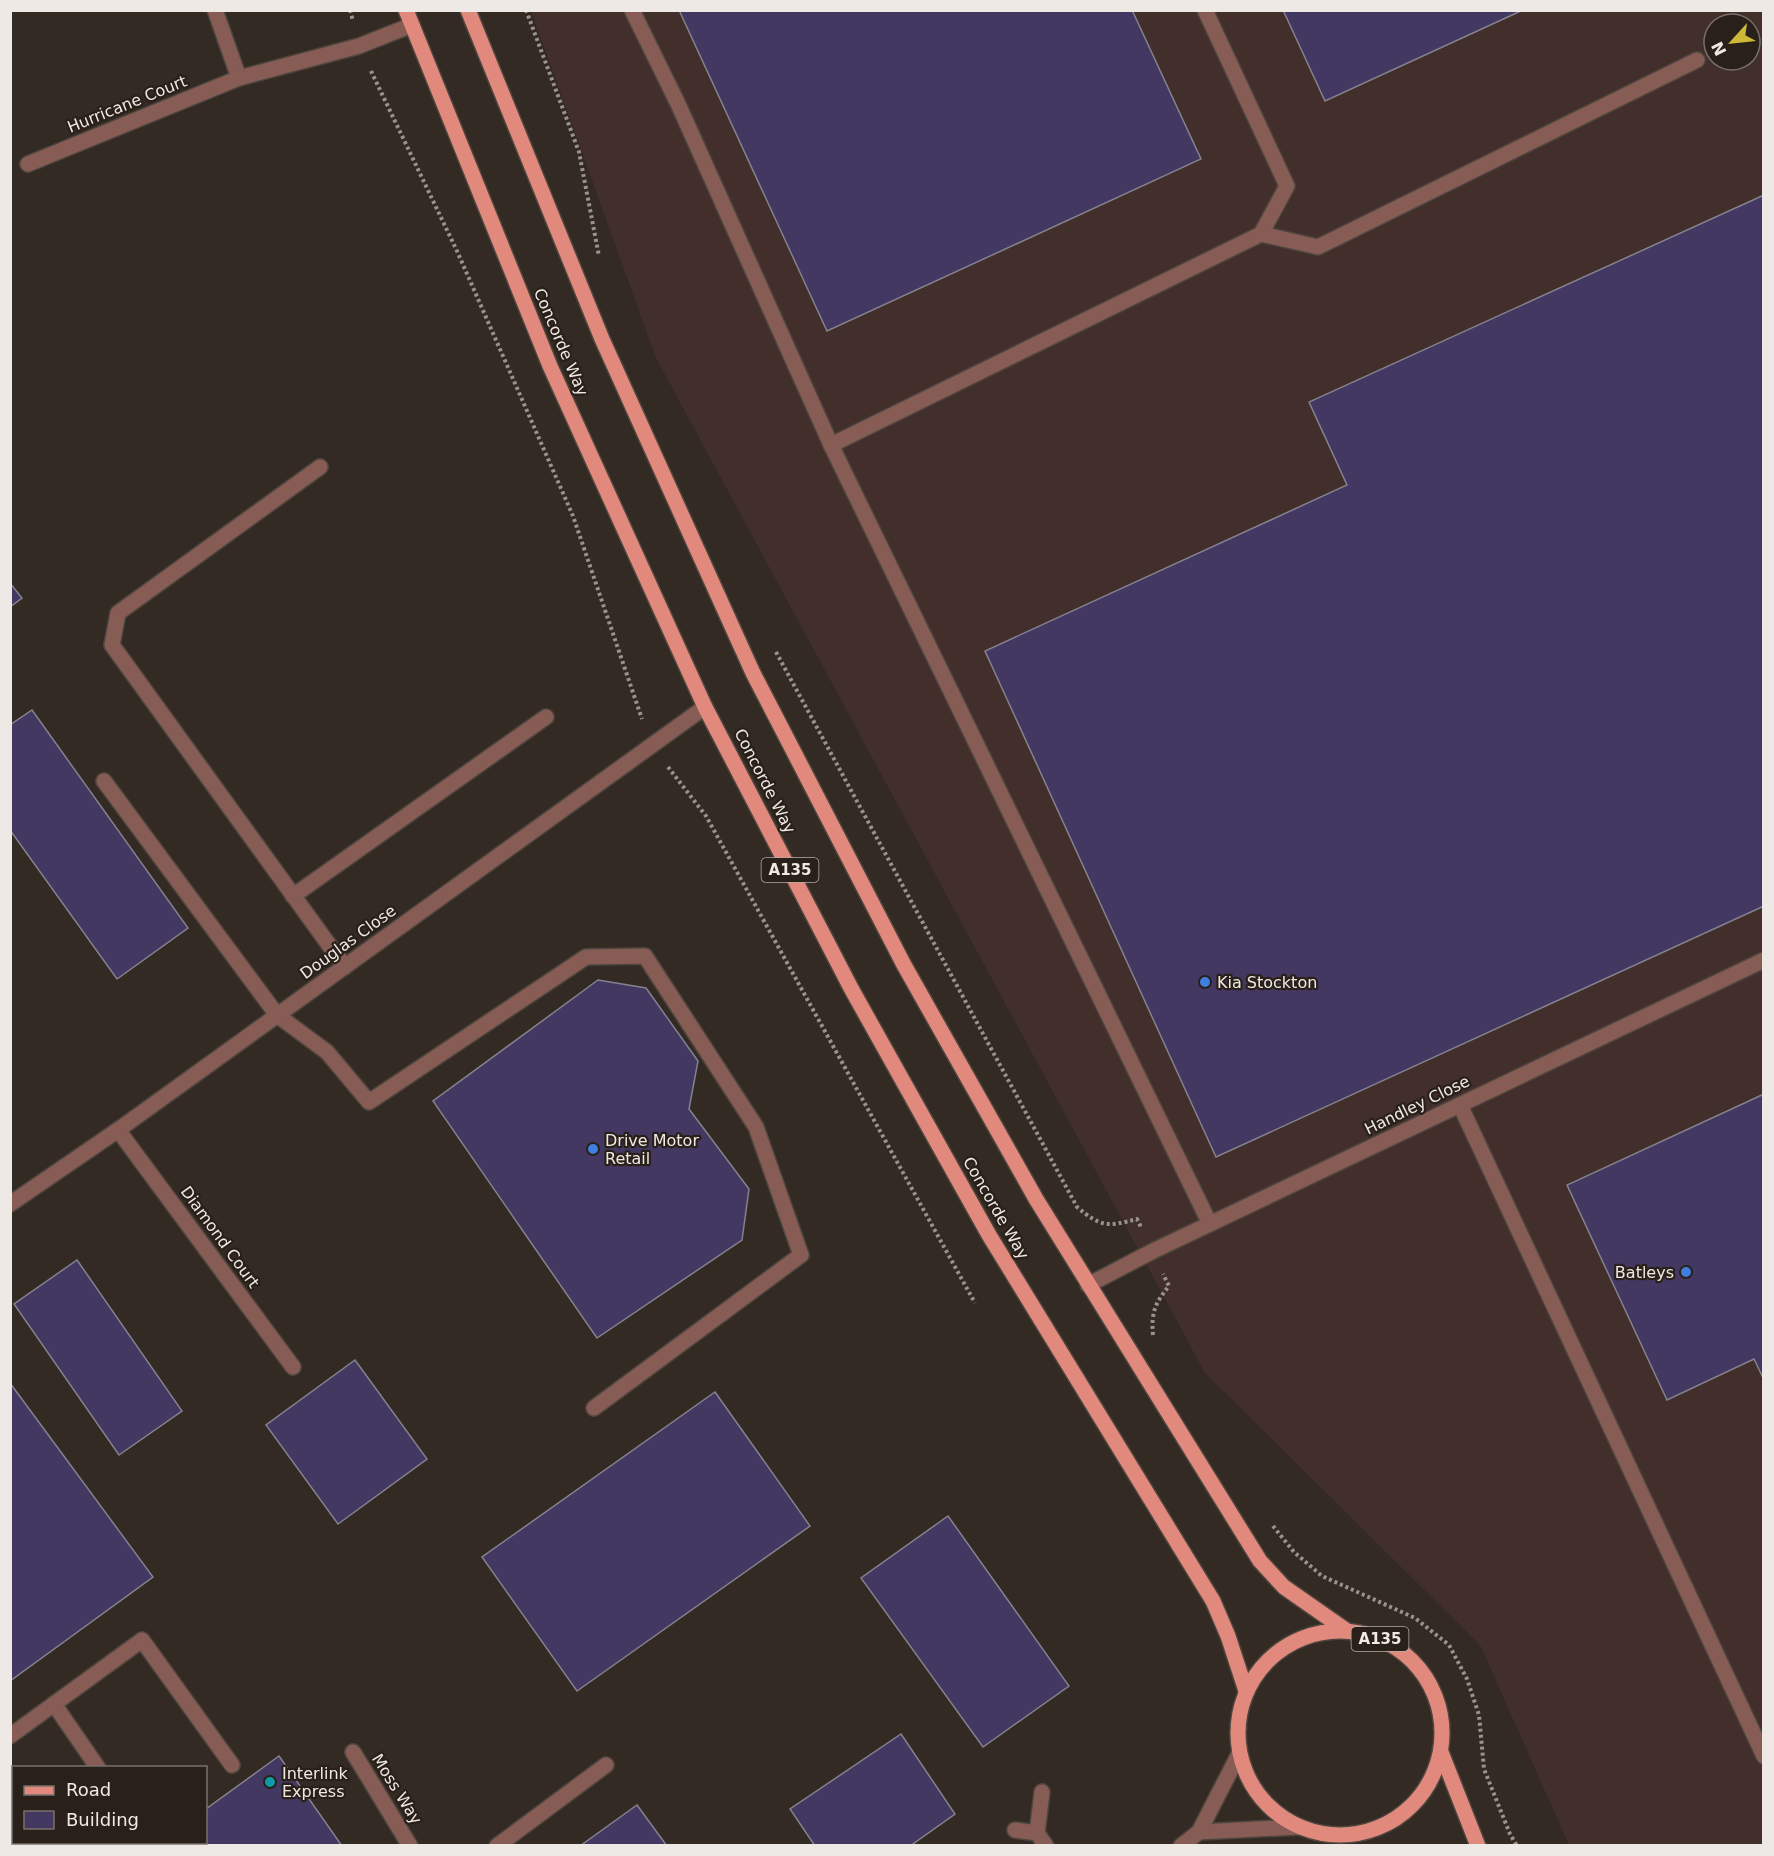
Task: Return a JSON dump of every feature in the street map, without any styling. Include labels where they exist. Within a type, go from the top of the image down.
[{"type":"main road","name":"A135","points":[[468,10],[602,339],[753,673],[904,965],[1036,1199],[1260,1561],[1284,1587],[1347,1631]]},
{"type":"main road","name":"Concorde Way","points":[[409,18],[550,366],[705,707],[852,990],[989,1235],[1213,1600],[1228,1636],[1246,1691]]},
{"type":"main road","name":"A135","points":[[1347,1631],[1380,1639],[1409,1658],[1431,1685],[1441,1718],[1441,1752],[1430,1781],[1412,1805],[1388,1824],[1360,1834],[1329,1835],[1299,1827],[1272,1810],[1251,1784],[1239,1754],[1238,1722],[1246,1691],[1263,1665],[1286,1645],[1316,1633],[1347,1631]]},
{"type":"main road","name":"A135","points":[[1441,1752],[1478,1845]]},
{"type":"main road","points":[[1360,1834],[1372,1845]]},
{"type":"street","points":[[215,10],[239,78]]},
{"type":"street","points":[[632,10],[679,106],[831,445],[1210,1224]]},
{"type":"street","points":[[831,445],[1261,234],[1287,186],[1206,10]]},
{"type":"street","name":"Hurricane Court","points":[[28,164],[239,78],[359,46],[409,18]]},
{"type":"street","points":[[1261,234],[1318,247],[1697,60]]},
{"type":"street","points":[[320,467],[118,614],[112,645],[345,967]]},
{"type":"street","name":"Douglas Close","points":[[10,1204],[118,1130],[705,707]]},
{"type":"street","points":[[293,896],[546,717]]},
{"type":"street","points":[[104,781],[277,1015],[327,1053],[369,1102],[586,957],[645,956],[756,1127],[801,1255],[594,1408]]},
{"type":"street","name":"Handley Close","points":[[1088,1285],[1153,1251],[1764,960]]},
{"type":"street","points":[[1460,1105],[1764,1756]]},
{"type":"street","name":"Diamond Court","points":[[118,1130],[293,1367]]},
{"type":"street","points":[[10,1736],[142,1640],[231,1765]]},
{"type":"street","points":[[54,1704],[97,1766]]},
{"type":"street","name":"Moss Way","points":[[353,1752],[410,1845]]},
{"type":"street","points":[[1181,1845],[1200,1832],[1239,1754]]},
{"type":"street","points":[[497,1845],[606,1765]]},
{"type":"street","points":[[1015,1830],[1041,1839],[1042,1792]]},
{"type":"street","points":[[1200,1832],[1299,1827]]},
{"type":"path","points":[[350,10],[359,46],[457,251],[573,516],[651,746],[706,816],[975,1303]]},
{"type":"path","points":[[525,10],[579,153],[600,260]]},
{"type":"path","points":[[771,642],[1077,1207],[1093,1221],[1113,1225],[1137,1219],[1168,1286],[1158,1300],[1152,1318],[1154,1339]]},
{"type":"path","points":[[1266,1518],[1294,1552],[1322,1576],[1415,1618],[1449,1645],[1467,1679],[1479,1715],[1484,1769],[1510,1834],[1517,1845]]},
{"type":"shaded area","points":[[531,11],[1763,11],[1763,1845],[1569,1845],[1480,1645],[1205,1373],[656,358]]},
{"type":"building","points":[[679,10],[1132,10],[1201,159],[827,331]]},
{"type":"building","points":[[1283,10],[1523,10],[1325,101]]},
{"type":"building","points":[[1764,195],[1764,906],[1216,1157],[985,651],[1347,485],[1309,402]]},
{"type":"building","points":[[10,583],[22,598],[10,607]]},
{"type":"building","points":[[32,710],[188,928],[117,979],[10,830],[10,725]]},
{"type":"building","name":"Drive Motor Retail","points":[[598,980],[646,988],[698,1061],[689,1109],[749,1189],[742,1240],[597,1338],[433,1101]]},
{"type":"building","name":"Batleys","points":[[1764,1094],[1764,1380],[1754,1359],[1667,1400],[1567,1185]]},
{"type":"building","points":[[77,1260],[182,1411],[119,1455],[14,1304]]},
{"type":"building","points":[[355,1360],[427,1459],[338,1524],[266,1425]]},
{"type":"building","points":[[10,1383],[153,1577],[10,1681]]},
{"type":"building","points":[[715,1392],[810,1526],[577,1691],[482,1557]]},
{"type":"building","points":[[948,1516],[1069,1686],[983,1747],[861,1578]]},
{"type":"building","points":[[901,1734],[955,1814],[910,1846],[815,1846],[790,1809]]},
{"type":"building","name":"Interlink Express","points":[[279,1756],[342,1846],[153,1846],[156,1844],[207,1844],[207,1808]]},
{"type":"building","points":[[637,1805],[667,1846],[580,1846]]},
{"type":"place","name":"Kia Stockton","points":[[1205,982]]},
{"type":"place","name":"Drive Motor Retail","points":[[593,1149]]},
{"type":"place","name":"Batleys","points":[[1686,1272]]},
{"type":"place","name":"Interlink Express","points":[[270,1782]]}]
